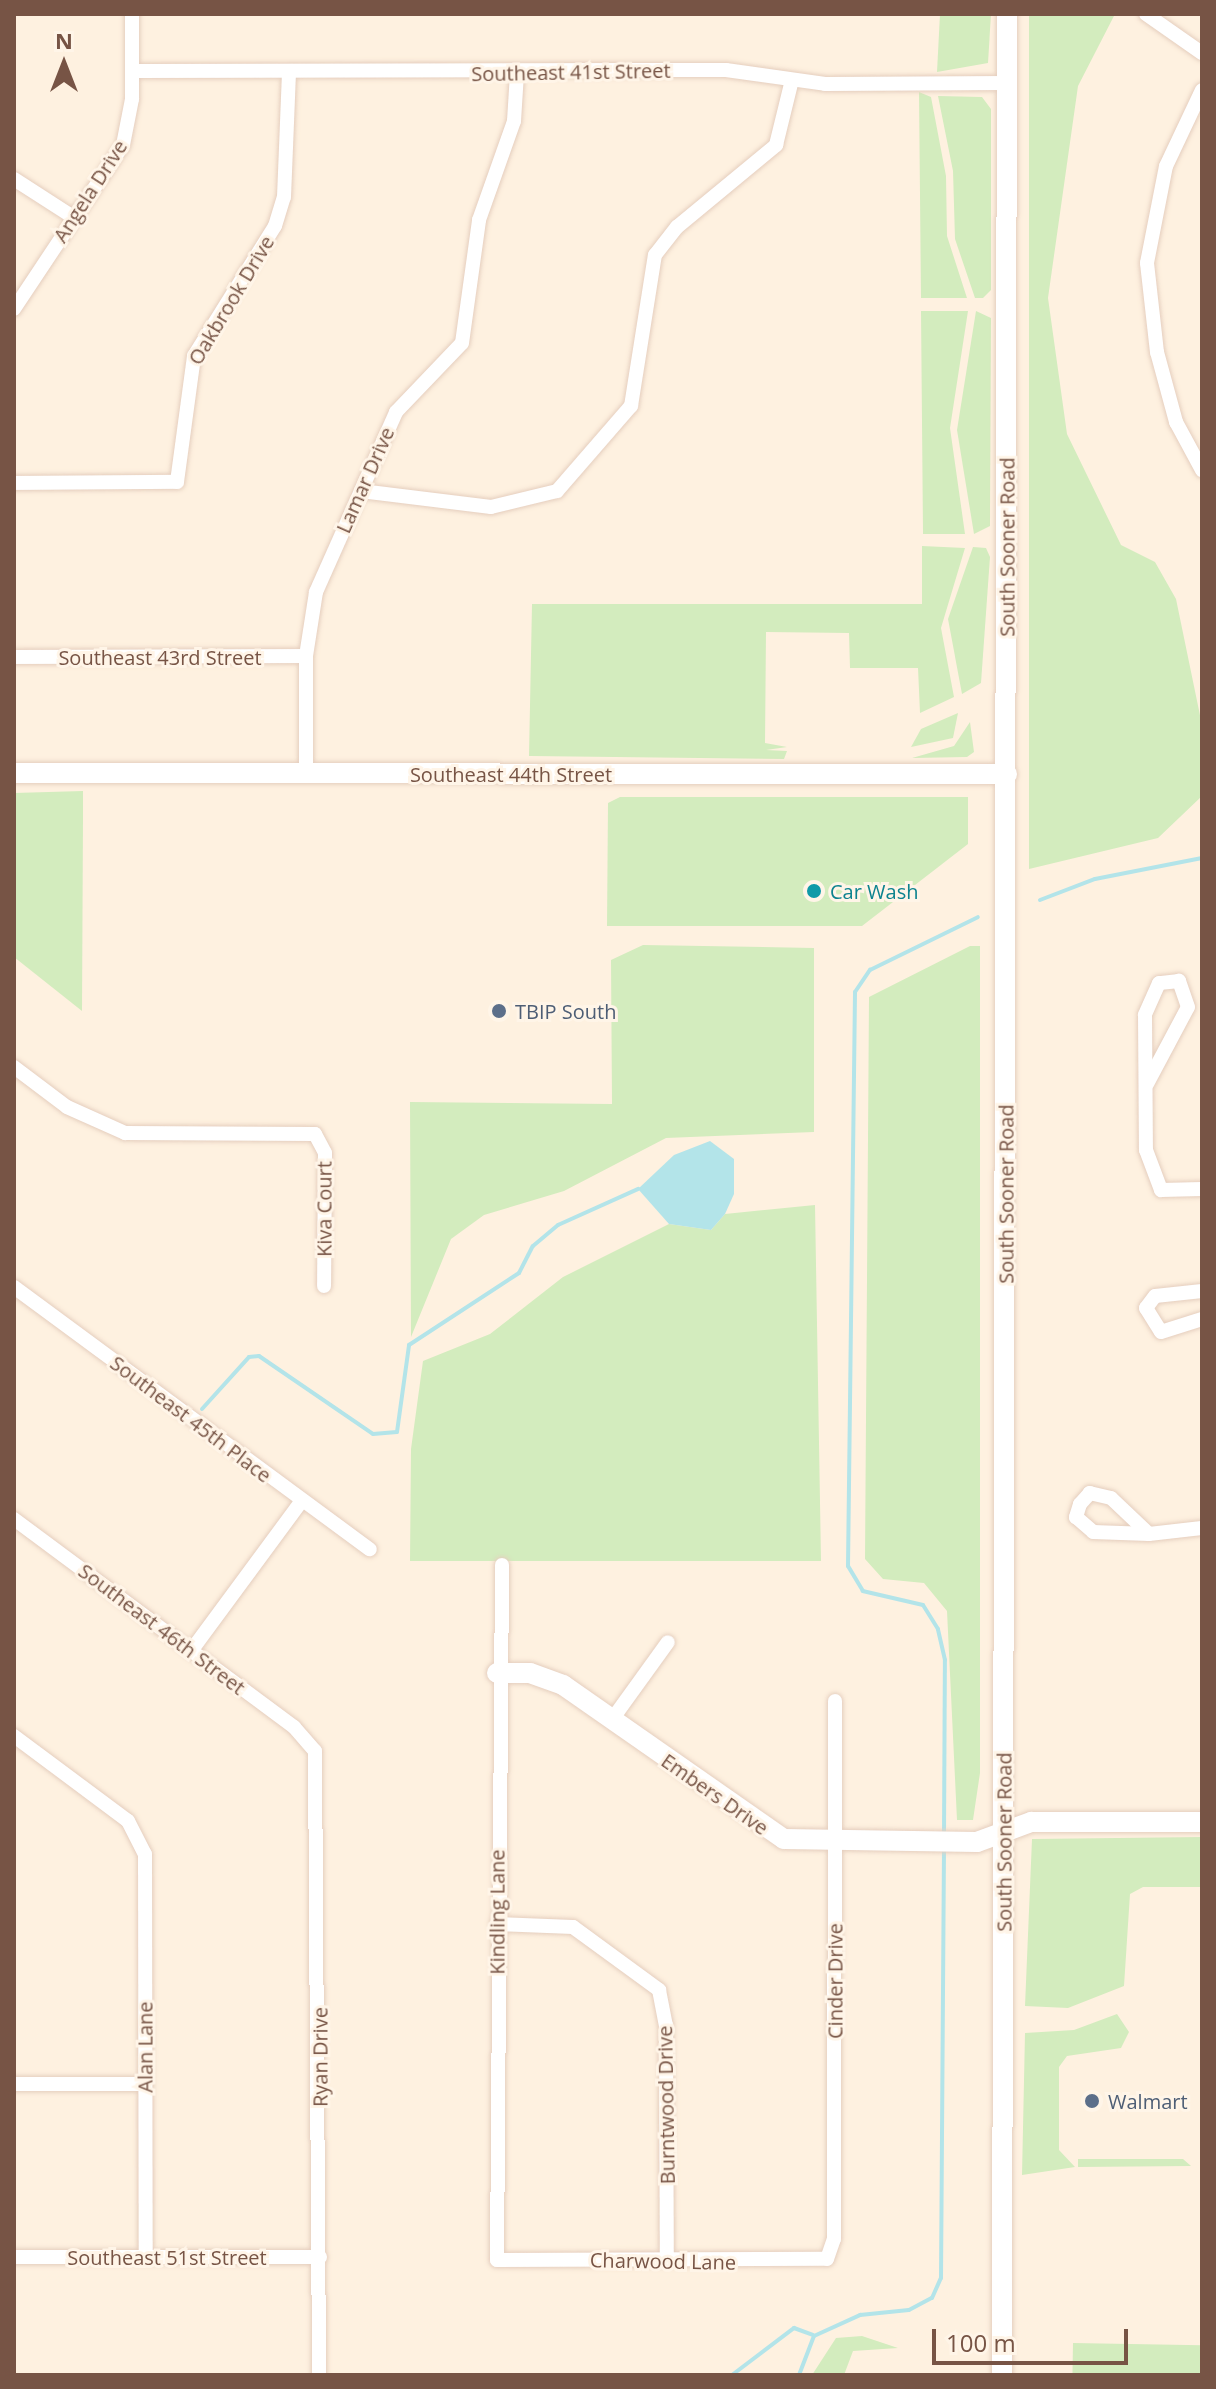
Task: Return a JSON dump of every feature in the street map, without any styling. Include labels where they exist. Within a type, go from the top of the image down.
[{"type":"main road","name":"South Sooner Road","points":[[1002,2375],[1007,14]]},
{"type":"main road","name":"Southeast 44th Street","points":[[14,773],[1007,774]]},
{"type":"main road","name":"Embers Drive","points":[[497,1673],[548,1678],[763,1831],[835,1843],[963,1842],[1031,1822],[1202,1822]]},
{"type":"street","name":"Angela Drive","points":[[14,309],[123,145],[134,71],[132,14]]},
{"type":"street","points":[[1146,14],[1202,53]]},
{"type":"street","name":"Southeast 41st Street","points":[[134,71],[517,73],[726,70],[792,80],[1007,83]]},
{"type":"street","name":"Oakbrook Drive","points":[[14,483],[177,482],[194,356],[275,226],[284,197],[289,72]]},
{"type":"street","name":"Lamar Drive","points":[[306,774],[306,656],[316,592],[396,412],[462,343],[477,230],[514,121],[517,73]]},
{"type":"street","points":[[361,491],[491,507],[557,491],[631,406],[644,356],[646,278],[655,255],[677,227],[776,145],[792,80]]},
{"type":"street","points":[[1202,90],[1166,166],[1147,263],[1157,352],[1176,422],[1202,470]]},
{"type":"street","points":[[14,179],[73,217]]},
{"type":"street","name":"Southeast 43rd Street","points":[[14,657],[306,656]]},
{"type":"street","points":[[1147,1084],[1188,1007],[1179,981],[1159,983],[1149,996],[1147,1084],[1146,1150],[1159,1188],[1178,1195],[1202,1189]]},
{"type":"street","name":"Kiva Court","points":[[14,1067],[67,1107],[125,1133],[315,1134],[325,1153],[324,1286]]},
{"type":"street","name":"Southeast 45th Place","points":[[14,1287],[301,1502],[370,1549]]},
{"type":"street","points":[[1202,1291],[1155,1296],[1146,1308],[1161,1332],[1202,1319]]},
{"type":"street","points":[[1149,1534],[1111,1498],[1090,1493],[1080,1504],[1081,1527],[1149,1534],[1202,1528]]},
{"type":"street","points":[[191,1651],[301,1502]]},
{"type":"street","name":"Southeast 46th Street","points":[[14,1519],[309,1741]]},
{"type":"street","name":"Kindling Lane","points":[[497,2260],[497,1673],[502,1565]]},
{"type":"street","points":[[611,1721],[668,1642]]},
{"type":"street","name":"Cinder Drive","points":[[827,2259],[834,2239],[835,1701]]},
{"type":"street","name":"Alan Lane","points":[[14,1736],[128,1821],[140,1838],[146,2257]]},
{"type":"street","name":"Ryan Drive","points":[[309,1741],[321,1783],[319,2375]]},
{"type":"street","name":"Burntwood Drive","points":[[497,1924],[573,1927],[659,1990],[666,2025],[667,2259]]},
{"type":"street","points":[[14,2084],[145,2084]]},
{"type":"street","name":"Southeast 51st Street","points":[[14,2257],[320,2257]]},
{"type":"street","name":"Charwood Lane","points":[[497,2260],[827,2259]]},
{"type":"green space","points":[[940,14],[991,14],[988,63],[937,72]]},
{"type":"green space","points":[[1029,14],[1115,14],[1078,86],[1048,298],[1067,434],[1121,545],[1155,562],[1176,599],[1202,725],[1202,796],[1158,838],[1029,869]]},
{"type":"green space","points":[[919,92],[931,97],[946,176],[947,236],[967,298],[921,298]]},
{"type":"green space","points":[[938,96],[982,97],[991,109],[991,290],[983,298],[975,298],[955,239],[953,171]]},
{"type":"green space","points":[[921,311],[968,311],[950,428],[965,534],[923,534]]},
{"type":"green space","points":[[976,311],[991,318],[990,526],[974,534],[957,430]]},
{"type":"green space","points":[[922,546],[965,548],[941,628],[954,697],[920,713],[918,668],[850,668],[849,633],[766,632],[765,743],[787,747],[766,750],[787,751],[784,759],[529,756],[532,604],[922,604]]},
{"type":"green space","points":[[973,547],[986,548],[990,557],[981,683],[962,694],[948,619]]},
{"type":"green space","points":[[958,713],[953,738],[911,747],[921,729]]},
{"type":"green space","points":[[970,722],[974,752],[967,757],[912,758],[954,746]]},
{"type":"green space","points":[[83,791],[82,1011],[14,957],[14,793]]},
{"type":"green space","name":"Car Wash","points":[[620,797],[968,797],[968,844],[862,926],[607,926],[608,803]]},
{"type":"green space","points":[[643,945],[814,948],[814,1132],[666,1138],[564,1191],[484,1215],[451,1239],[411,1337],[410,1102],[612,1104],[611,960]]},
{"type":"green space","points":[[970,946],[980,946],[980,1773],[973,1820],[957,1820],[947,1611],[924,1583],[883,1579],[865,1559],[869,997]]},
{"type":"green space","points":[[815,1205],[821,1561],[410,1561],[411,1449],[423,1361],[490,1334],[563,1277],[669,1224],[711,1230],[725,1214]]},
{"type":"green space","points":[[1202,1837],[1202,1887],[1143,1887],[1130,1894],[1124,1986],[1068,2008],[1025,2006],[1032,1839]]},
{"type":"green space","points":[[1117,2014],[1129,2032],[1121,2048],[1067,2056],[1059,2067],[1059,2150],[1075,2167],[1022,2175],[1025,2033],[1074,2030]]},
{"type":"green space","points":[[1078,2159],[1183,2159],[1191,2166],[1078,2167]]},
{"type":"green space","points":[[862,2336],[898,2348],[853,2351],[844,2375],[812,2375],[836,2338]]},
{"type":"green space","points":[[1073,2343],[1202,2345],[1201,2375],[1072,2375]]},
{"type":"water","points":[[710,1141],[734,1159],[734,1194],[725,1214],[711,1230],[669,1224],[638,1189],[674,1155]]},
{"type":"waterway","points":[[1040,900],[1095,879],[1202,858]]},
{"type":"waterway","points":[[944,1834],[945,1660],[938,1629],[923,1605],[863,1591],[848,1566],[855,992],[870,970],[978,917]]},
{"type":"waterway","points":[[202,1409],[249,1357],[259,1356],[373,1434],[397,1432],[409,1345],[519,1273],[533,1246],[558,1225],[638,1189]]},
{"type":"waterway","points":[[799,2375],[814,2336],[860,2315],[909,2310],[932,2298],[941,2278],[944,1847]]},
{"type":"waterway","points":[[732,2375],[794,2328],[813,2335]]},
{"type":"place","name":"Car Wash","points":[[814,891]]},
{"type":"place","name":"TBIP South","points":[[499,1011]]},
{"type":"place","name":"Walmart","points":[[1092,2101]]}]
